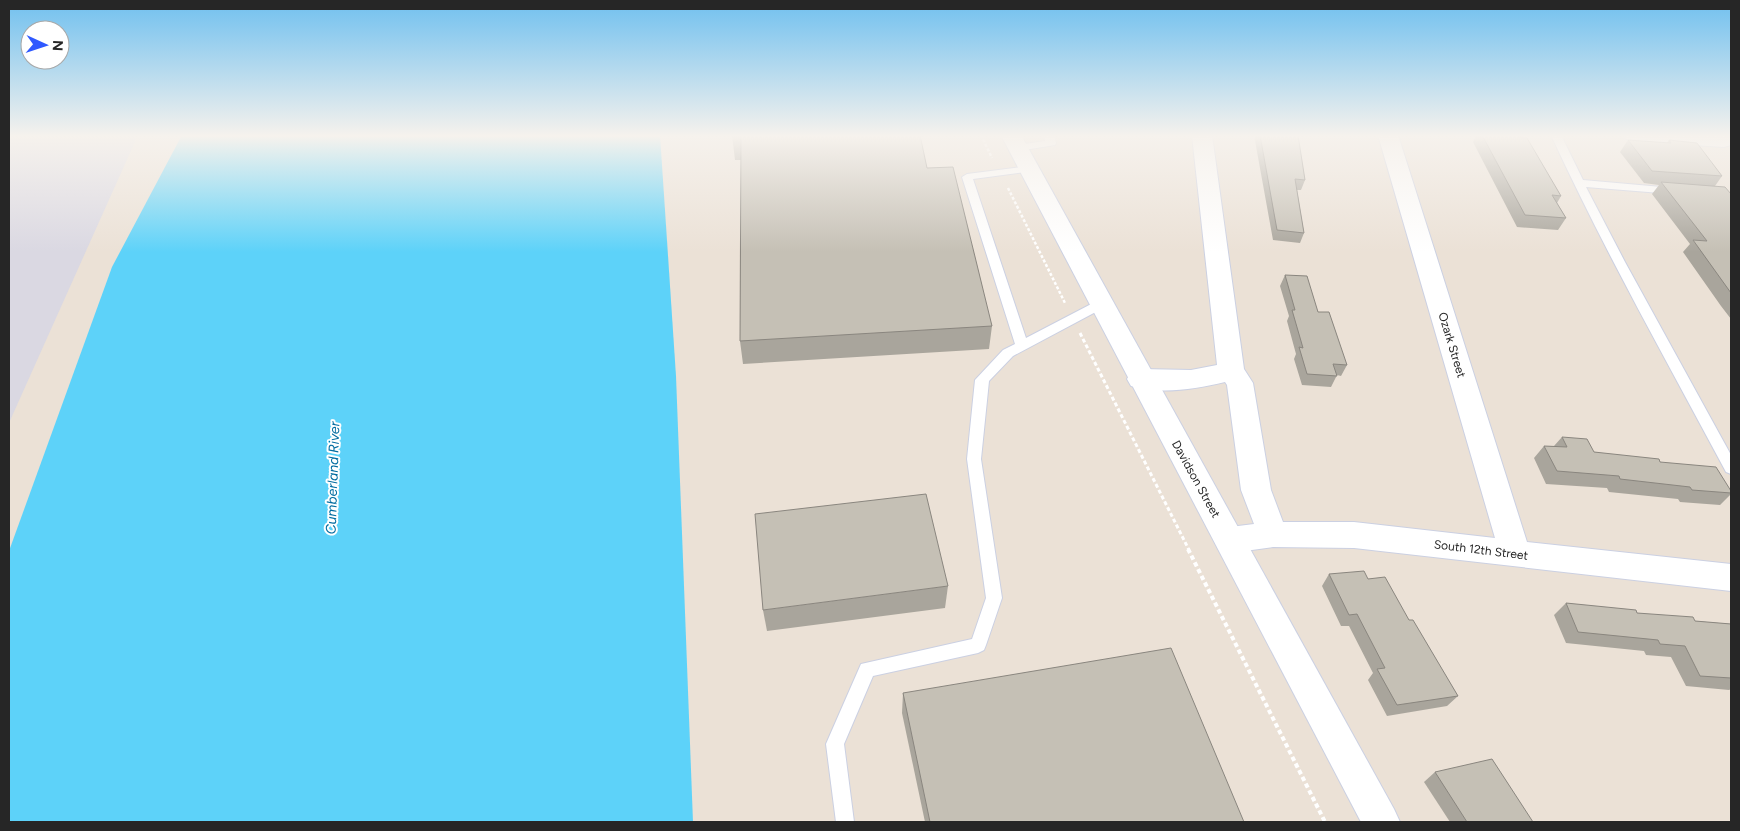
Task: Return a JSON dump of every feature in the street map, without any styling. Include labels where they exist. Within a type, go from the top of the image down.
[{"type":"street","name":"Davidson Street","points":[[1031,174],[1140,379],[1230,540],[1381,822]]},
{"type":"street","points":[[1207,174],[1230,371],[1240,382],[1256,490],[1273,534]]},
{"type":"street","name":"Ozark Street","points":[[1400,174],[1516,554]]},
{"type":"street","points":[[1140,379],[1191,380],[1230,371]]},
{"type":"street","name":"South 12th Street","points":[[1230,540],[1273,534],[1354,535],[1731,578]]},
{"type":"lane","points":[[994,174],[967,177],[1022,346]]},
{"type":"lane","points":[[1574,174],[1670,358],[1731,468]]},
{"type":"lane","points":[[1578,183],[1683,192]]},
{"type":"lane","points":[[845,822],[835,744],[867,670],[978,644],[994,598],[974,458],[982,380],[1008,353],[1101,304]]},
{"type":"path","points":[[1000,174],[1325,822]]},
{"type":"shaded area","points":[[9,174],[121,174],[9,423]]},
{"type":"water","name":"Cumberland River","points":[[161,174],[663,174],[676,376],[693,822],[9,822],[9,551],[112,267]]},
{"type":"building","points":[[741,174],[955,174],[992,326],[740,341]]},
{"type":"building","points":[[1267,174],[1304,174],[1305,180],[1295,179],[1304,233],[1277,230]]},
{"type":"building","points":[[1503,174],[1548,174],[1561,196],[1552,195],[1566,218],[1525,215]]},
{"type":"building","points":[[1691,174],[1720,174],[1722,176]]},
{"type":"building","points":[[1661,182],[1725,187],[1731,194],[1731,293],[1693,240],[1707,241]]},
{"type":"building","points":[[1285,275],[1307,276],[1318,312],[1329,312],[1347,365],[1333,364],[1337,376],[1307,374],[1299,347],[1303,348],[1292,310],[1295,310]]},
{"type":"building","points":[[1562,437],[1587,439],[1594,452],[1659,459],[1660,462],[1716,467],[1731,493],[1692,490],[1690,487],[1620,479],[1619,476],[1557,471],[1544,446],[1567,447]]},
{"type":"building","points":[[926,494],[948,586],[763,610],[755,514]]},
{"type":"building","points":[[1364,571],[1368,579],[1385,577],[1409,620],[1413,620],[1458,696],[1397,705],[1377,669],[1385,668],[1357,614],[1349,615],[1329,574]]},
{"type":"building","points":[[1566,603],[1636,610],[1637,613],[1693,617],[1695,621],[1731,624],[1731,678],[1700,676],[1685,646],[1660,644],[1658,640],[1578,632]]},
{"type":"building","points":[[1171,648],[1244,822],[930,822],[903,693]]},
{"type":"building","points":[[1492,759],[1533,822],[1467,822],[1435,772]]}]
